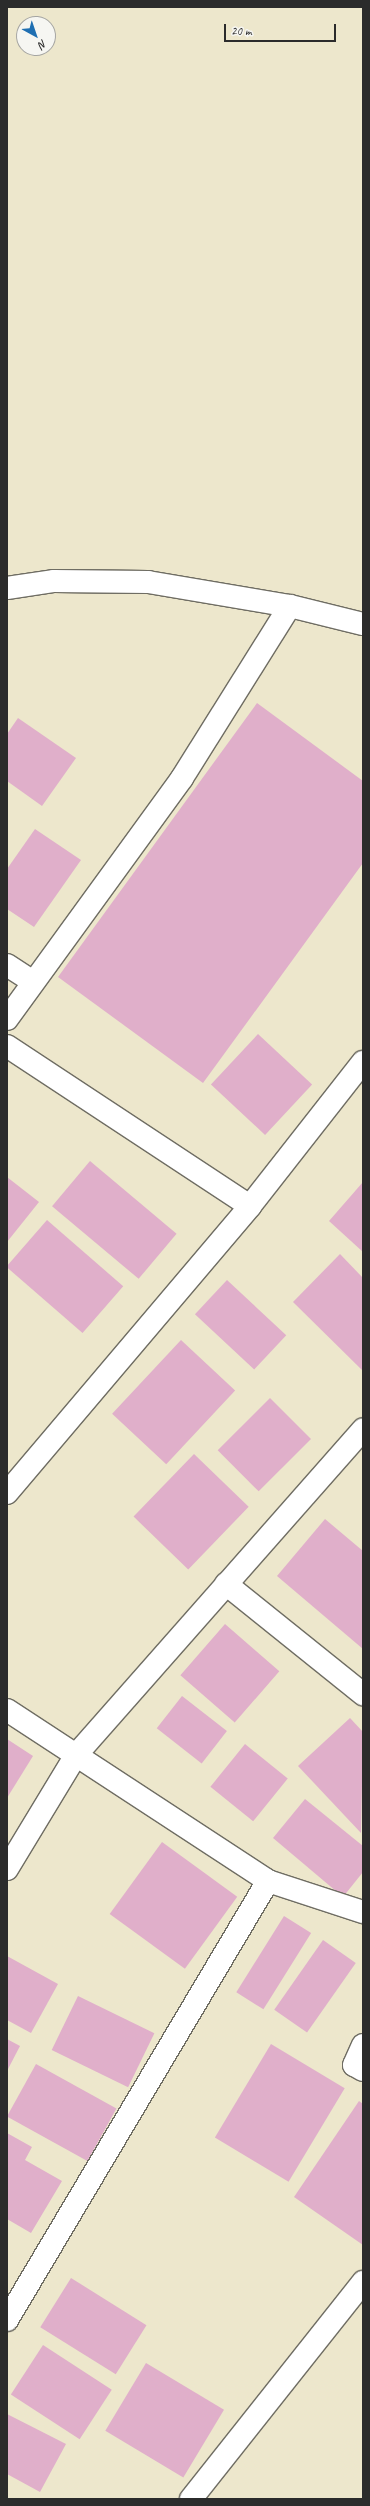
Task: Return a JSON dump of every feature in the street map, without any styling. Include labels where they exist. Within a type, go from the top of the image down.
[{"type":"street","points":[[7,588],[54,581],[148,582],[290,606],[363,624]]},
{"type":"street","points":[[7,1019],[32,982],[182,778],[290,606]]},
{"type":"street","points":[[7,965],[32,982]]},
{"type":"street","points":[[7,1046],[250,1206]]},
{"type":"street","points":[[7,1493],[250,1206],[363,1062]]},
{"type":"street","points":[[7,1868],[76,1755],[363,1429]]},
{"type":"street","points":[[226,1584],[363,1694]]},
{"type":"street","points":[[7,1710],[268,1881],[363,1912]]},
{"type":"street","points":[[7,2320],[268,1881]]},
{"type":"street","points":[[363,2045],[354,2065],[363,2070]]},
{"type":"street","points":[[191,2499],[363,2282]]},
{"type":"building","points":[[257,703],[363,781],[363,863],[203,1083],[58,977]]},
{"type":"building","points":[[18,718],[76,758],[42,806],[7,781],[7,734]]},
{"type":"building","points":[[35,829],[81,860],[34,927],[7,909],[7,869]]},
{"type":"building","points":[[258,1034],[312,1084],[265,1135],[211,1084]]},
{"type":"building","points":[[90,1161],[177,1234],[139,1279],[52,1206]]},
{"type":"building","points":[[7,1177],[39,1202],[7,1242]]},
{"type":"building","points":[[363,1182],[363,1252],[329,1221]]},
{"type":"building","points":[[47,1220],[123,1286],[83,1333],[7,1267]]},
{"type":"building","points":[[340,1254],[363,1278],[363,1371],[293,1302]]},
{"type":"building","points":[[227,1280],[286,1335],[254,1370],[195,1314]]},
{"type":"building","points":[[181,1340],[235,1390],[166,1464],[112,1414]]},
{"type":"building","points":[[270,1398],[311,1439],[259,1491],[218,1450]]},
{"type":"building","points":[[194,1454],[249,1507],[188,1569],[134,1517]]},
{"type":"building","points":[[325,1519],[363,1551],[363,1649],[277,1576]]},
{"type":"building","points":[[225,1624],[279,1671],[235,1723],[180,1675]]},
{"type":"building","points":[[182,1696],[227,1731],[202,1763],[157,1728]]},
{"type":"building","points":[[350,1718],[363,1732],[361,1833],[298,1766]]},
{"type":"building","points":[[7,1739],[33,1756],[7,1798]]},
{"type":"building","points":[[245,1744],[288,1779],[253,1821],[210,1787]]},
{"type":"building","points":[[305,1799],[363,1846],[363,1872],[343,1897],[273,1838]]},
{"type":"building","points":[[162,1842],[237,1897],[185,1969],[110,1914]]},
{"type":"building","points":[[284,1916],[311,1933],[263,2009],[236,1992]]},
{"type":"building","points":[[323,1940],[356,1963],[307,2033],[274,2010]]},
{"type":"building","points":[[7,1956],[58,1984],[31,2033],[7,2020]]},
{"type":"building","points":[[78,1996],[154,2033],[128,2087],[52,2050]]},
{"type":"building","points":[[7,2039],[20,2046],[7,2071]]},
{"type":"building","points":[[271,2044],[345,2088],[289,2182],[215,2137]]},
{"type":"building","points":[[36,2064],[116,2109],[87,2161],[7,2117]]},
{"type":"building","points":[[359,2101],[363,2104],[363,2245],[294,2197]]},
{"type":"building","points":[[7,2133],[32,2147],[25,2160],[62,2181],[31,2233],[7,2219]]},
{"type":"building","points":[[71,2278],[146,2325],[116,2374],[40,2327]]},
{"type":"building","points":[[43,2345],[112,2390],[80,2439],[11,2394]]},
{"type":"building","points":[[146,2363],[224,2410],[183,2478],[105,2431]]},
{"type":"building","points":[[7,2414],[66,2444],[40,2492],[7,2474]]}]
